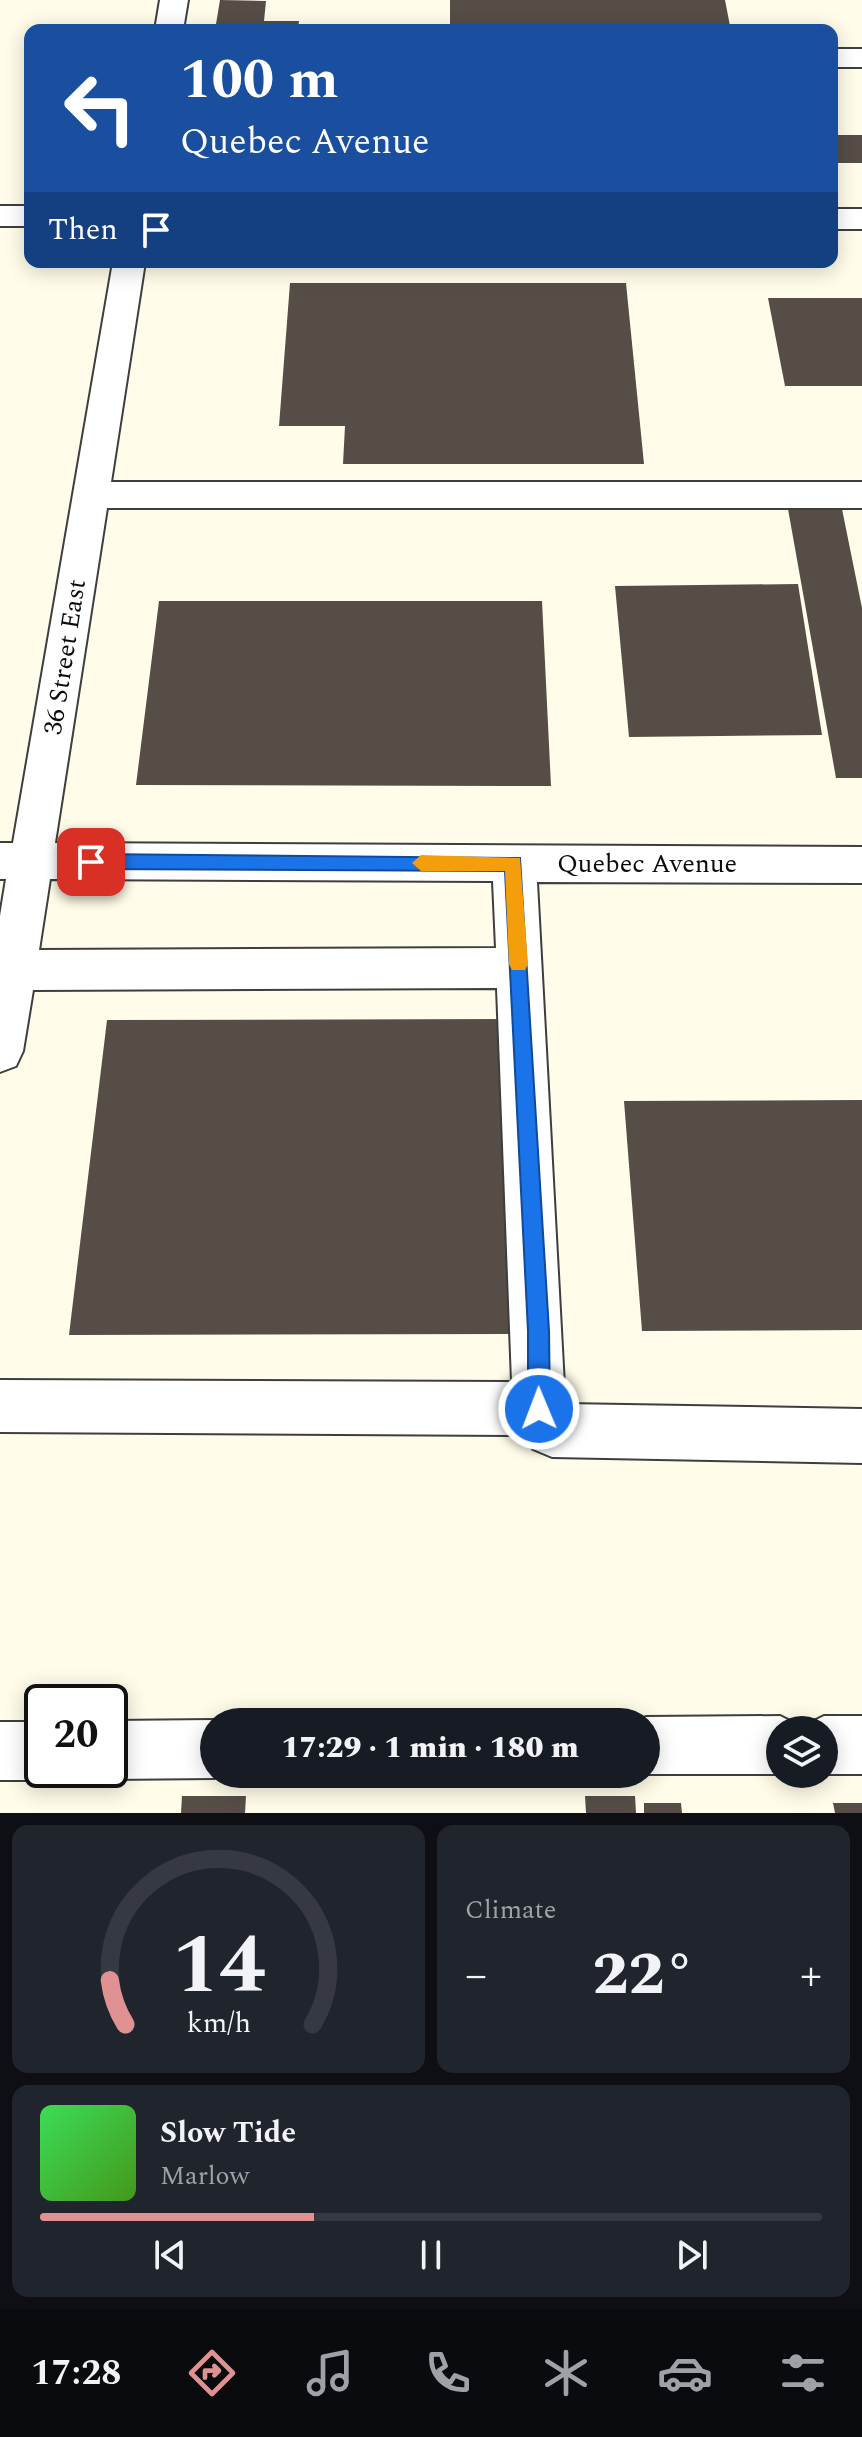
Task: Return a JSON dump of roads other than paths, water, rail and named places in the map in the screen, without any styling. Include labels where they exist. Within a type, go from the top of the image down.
[{"type":"street","points":[[170,24],[174,0]]},
{"type":"street","points":[[838,58],[862,58]]},
{"type":"street","points":[[0,216],[24,216]]},
{"type":"street","points":[[838,219],[862,219]]},
{"type":"street","name":"36 Street East","points":[[0,1051],[13,970],[15,861],[91,495],[128,268]]},
{"type":"street","points":[[91,495],[862,495]]},
{"type":"street","name":"Quebec Avenue","points":[[15,861],[862,865]]},
{"type":"street","points":[[0,1406],[539,1409],[514,863]]},
{"type":"street","points":[[13,970],[519,968]]},
{"type":"street","points":[[552,1430],[862,1436]]},
{"type":"street","points":[[660,1746],[766,1745]]},
{"type":"street","points":[[838,1745],[862,1745]]},
{"type":"street","points":[[128,1750],[200,1749]]},
{"type":"street","points":[[0,1751],[24,1751]]}]
